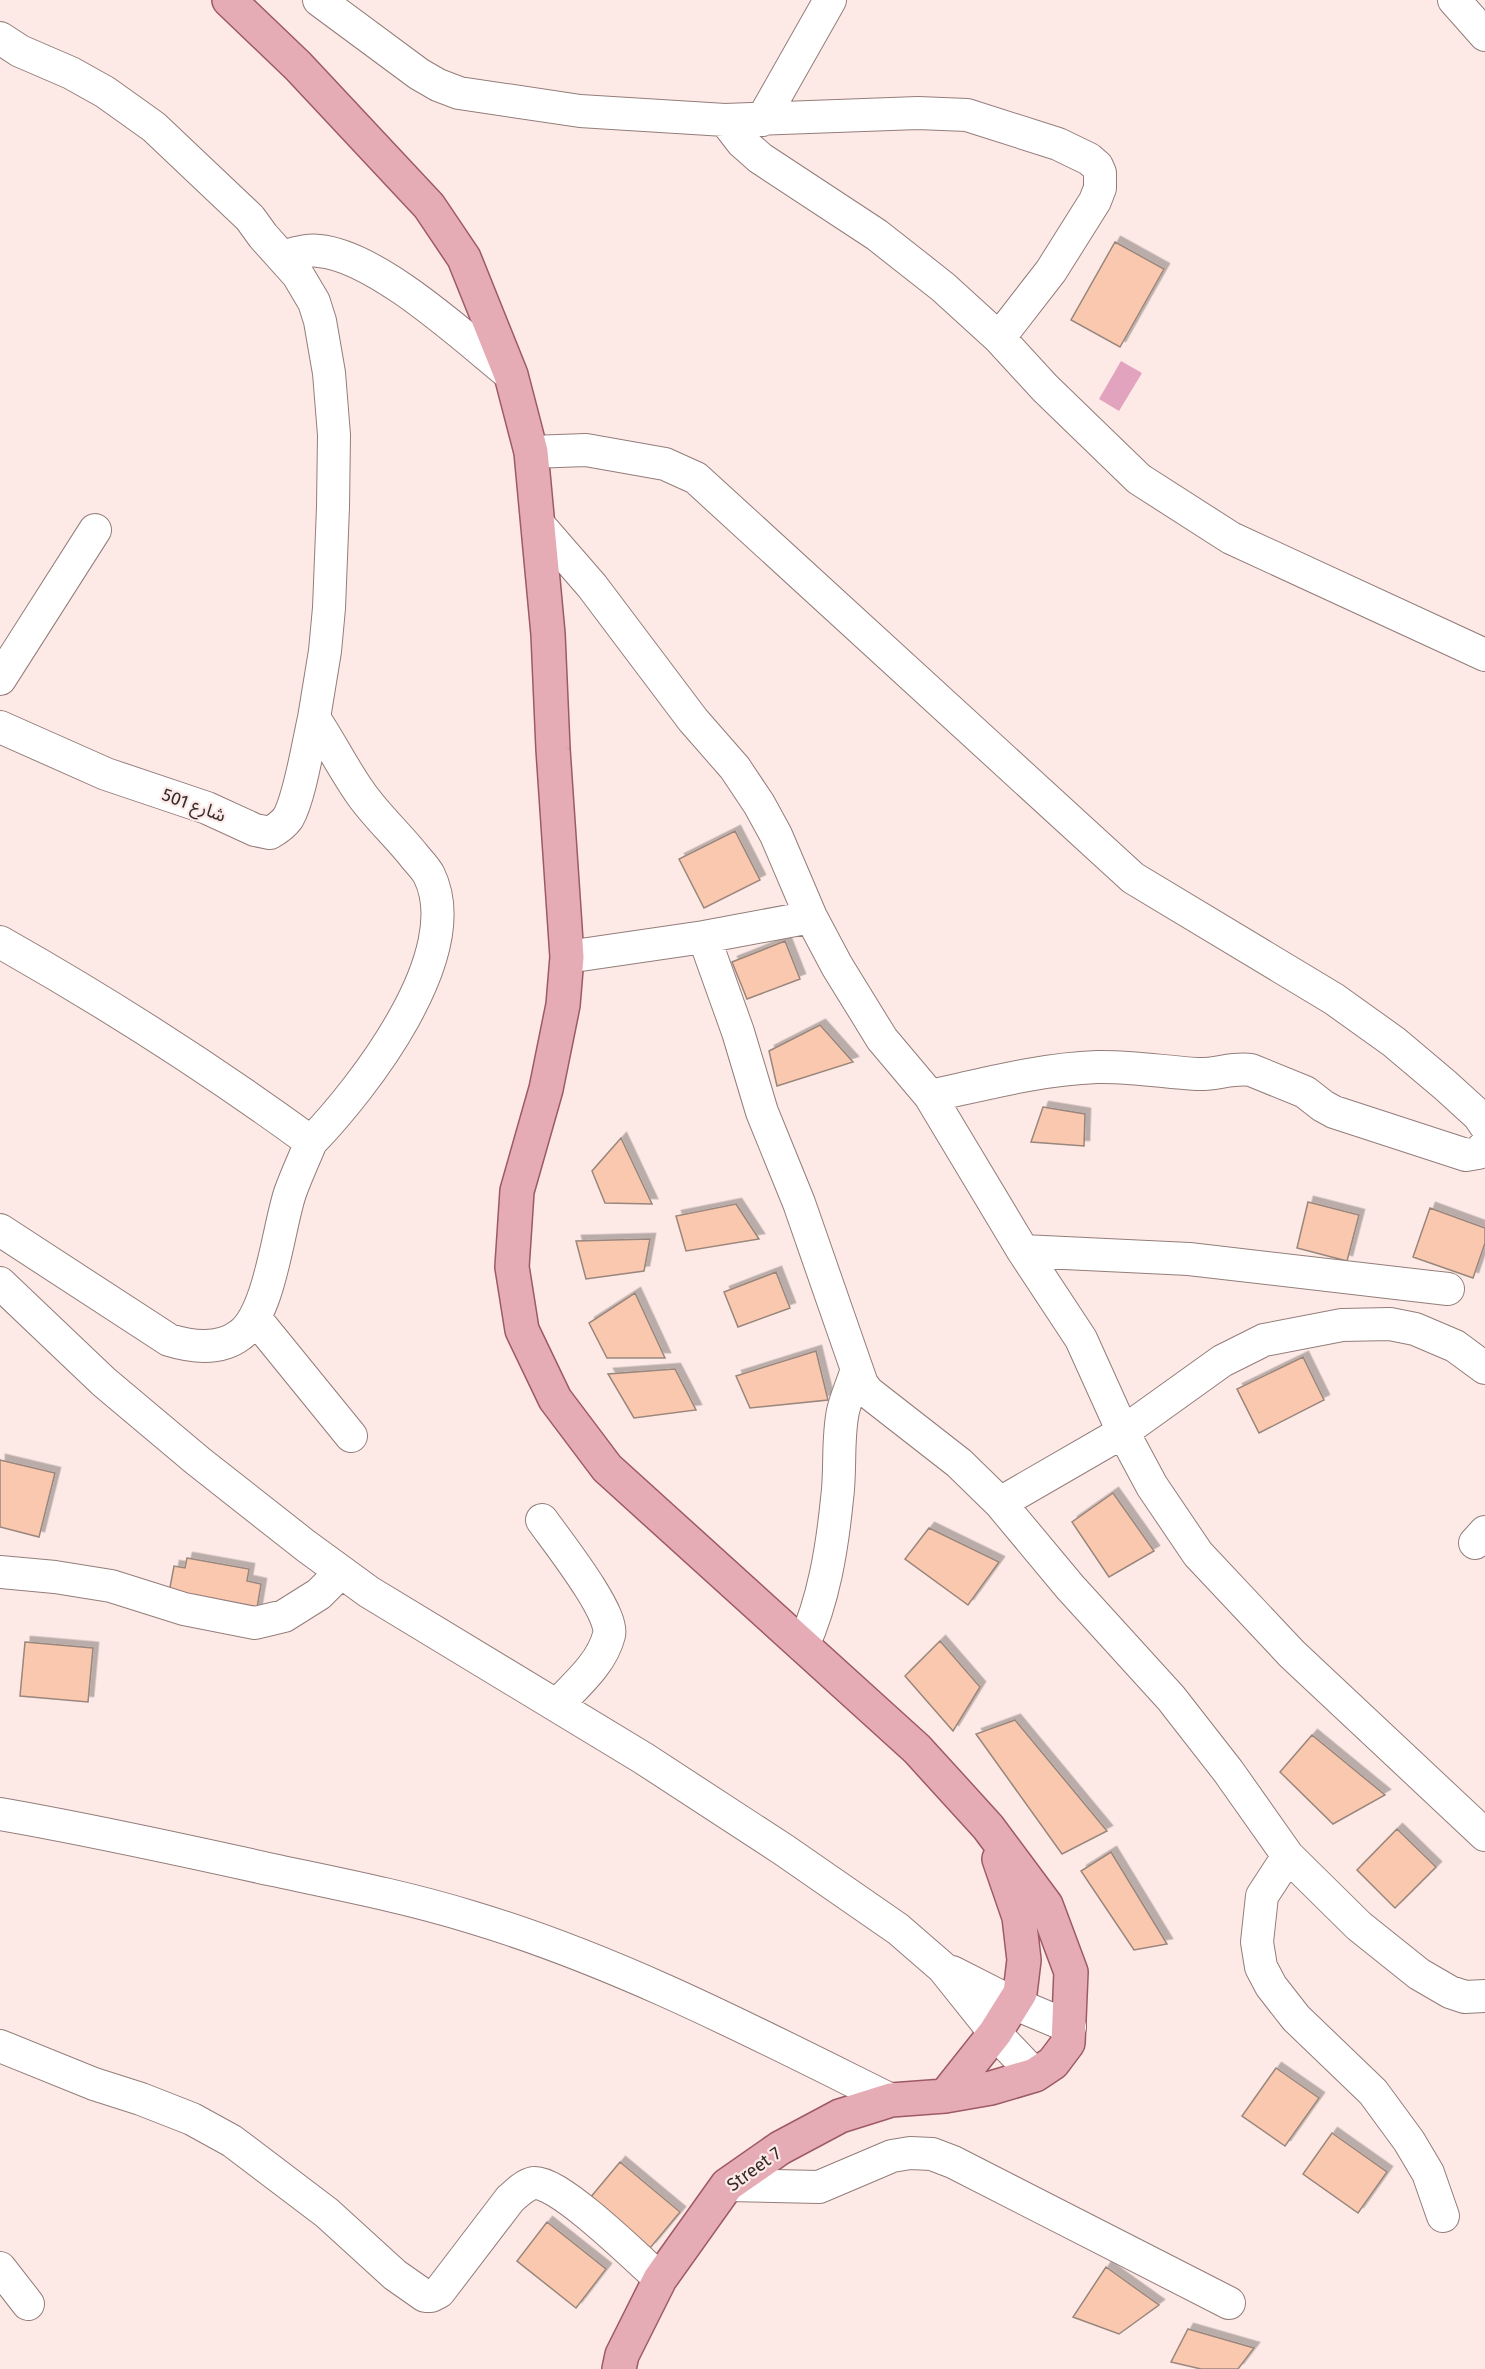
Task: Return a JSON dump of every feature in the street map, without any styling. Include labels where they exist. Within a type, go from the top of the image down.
[{"type":"main road","points":[[229,0],[298,66],[429,206],[464,258],[511,375],[531,452],[539,525],[567,957],[563,1005],[548,1078],[517,1191],[512,1267],[522,1330],[555,1399],[607,1468],[917,1749],[988,1827],[1046,1905],[1071,1972],[1070,2027],[1068,2043],[1053,2064],[1035,2075]]},
{"type":"main road","points":[[945,2096],[995,2033],[1012,2002],[1020,1993],[1024,1960],[1019,1917],[988,1827]]},
{"type":"main road","name":"Street 7","points":[[619,2369],[622,2355],[660,2278],[727,2185],[780,2148],[840,2116],[891,2100],[945,2096],[991,2088],[1035,2075]]},
{"type":"street","points":[[319,0],[419,74],[459,93],[579,111],[724,120],[918,113],[968,115],[1058,144],[1089,159],[1100,173],[1100,188],[1095,201],[1051,271],[999,338]]},
{"type":"street","points":[[762,120],[830,0]]},
{"type":"street","points":[[1454,0],[1485,34]]},
{"type":"street","points":[[0,38],[20,51],[71,73],[105,92],[154,127],[250,218],[263,236],[283,256],[314,302],[320,321],[329,373],[333,507],[329,608],[325,651],[314,718],[360,792],[401,838],[429,875],[435,896],[437,930],[429,967],[412,1004],[386,1049],[342,1110],[312,1142],[290,1193],[264,1297],[255,1318],[241,1335],[221,1344],[194,1347],[169,1340],[0,1230]]},
{"type":"street","points":[[724,120],[742,142],[760,158],[877,235],[943,287],[999,338],[1045,388],[1139,479],[1231,538],[1485,655]]},
{"type":"street","points":[[283,256],[318,250],[350,258],[378,273],[413,297],[511,375]]},
{"type":"street","points":[[531,452],[597,452],[665,464],[696,478],[1133,878],[1334,999],[1394,1042],[1479,1116],[1485,1125]]},
{"type":"street","points":[[539,525],[592,586],[693,720],[735,768],[759,804],[776,835],[811,916],[837,966],[882,1039],[930,1096],[1023,1251],[1081,1339],[1123,1432],[1152,1486],[1198,1554],[1292,1654],[1485,1835]]},
{"type":"street","points":[[0,679],[95,530]]},
{"type":"street","name":"شارع 501","points":[[0,728],[106,774],[207,808],[255,830],[270,833],[279,828],[287,819],[294,804],[314,718]]},
{"type":"street","points":[[567,957],[704,937],[811,916]]},
{"type":"street","points":[[704,937],[738,1032],[762,1112],[799,1203],[856,1372],[868,1392],[959,1462],[1000,1503],[1071,1587],[1171,1698],[1228,1771],[1288,1856],[1359,1926],[1419,1974],[1450,1992],[1465,1997],[1485,1996]]},
{"type":"street","points":[[0,942],[90,993],[243,1093],[312,1142]]},
{"type":"street","points":[[930,1096],[1023,1076],[1098,1067],[1208,1074],[1242,1069],[1251,1070],[1305,1092],[1334,1112],[1466,1155],[1478,1152],[1485,1146]]},
{"type":"street","points":[[1023,1251],[1189,1259],[1448,1289]]},
{"type":"street","points":[[0,1283],[104,1382],[198,1461],[341,1572],[476,1659],[644,1758],[784,1850],[898,1929],[944,1968],[995,2033],[1035,2075]]},
{"type":"street","points":[[255,1318],[351,1436]]},
{"type":"street","points":[[1000,1503],[1123,1432],[1222,1361],[1264,1340],[1342,1325],[1390,1324],[1415,1329],[1455,1346],[1485,1368]]},
{"type":"street","points":[[803,1646],[815,1619],[827,1570],[837,1498],[843,1411],[856,1372]]},
{"type":"street","points":[[542,1520],[603,1609],[610,1632],[598,1661],[557,1705]]},
{"type":"street","points":[[0,1572],[55,1577],[111,1586],[184,1609],[255,1623],[284,1616],[319,1594],[341,1572]]},
{"type":"street","points":[[0,1814],[221,1858],[402,1898],[472,1917],[628,1974],[713,2012],[891,2100]]},
{"type":"street","points":[[1288,1856],[1262,1896],[1257,1942],[1261,1967],[1271,1986],[1296,2018],[1373,2092],[1409,2141],[1428,2173],[1443,2216]]},
{"type":"street","points":[[944,1968],[1012,2002],[1070,2027]]},
{"type":"street","points":[[0,2046],[94,2084],[192,2119],[232,2141],[327,2213],[395,2275],[425,2296],[439,2292],[510,2199],[524,2187],[534,2183],[544,2184],[572,2201],[660,2278]]},
{"type":"street","points":[[727,2185],[819,2187],[892,2156],[910,2153],[932,2154],[953,2162],[1229,2303]]},
{"type":"street","points":[[0,2268],[28,2304]]},
{"type":"shaded area","points":[[1121,361],[1142,373],[1119,411],[1099,399]]},
{"type":"building","points":[[1115,242],[1164,269],[1120,347],[1071,320]]},
{"type":"building","points":[[735,831],[760,880],[704,908],[679,859]]},
{"type":"building","points":[[785,941],[800,979],[747,999],[732,962]]},
{"type":"building","points":[[820,1025],[853,1062],[777,1086],[769,1051]]},
{"type":"building","points":[[1043,1107],[1085,1114],[1084,1146],[1031,1142]]},
{"type":"building","points":[[621,1138],[652,1204],[605,1203],[592,1171]]},
{"type":"building","points":[[1308,1202],[1359,1215],[1347,1261],[1297,1248]]},
{"type":"building","points":[[736,1204],[759,1239],[686,1251],[676,1216]]},
{"type":"building","points":[[1430,1208],[1485,1228],[1485,1243],[1473,1278],[1413,1257]]},
{"type":"building","points":[[650,1239],[644,1271],[586,1279],[576,1241]]},
{"type":"building","points":[[776,1272],[790,1308],[738,1327],[724,1292]]},
{"type":"building","points":[[635,1293],[665,1358],[607,1358],[589,1323]]},
{"type":"building","points":[[816,1351],[828,1400],[750,1408],[736,1376]]},
{"type":"building","points":[[1303,1357],[1324,1400],[1259,1433],[1237,1389]]},
{"type":"building","points":[[675,1369],[696,1410],[634,1418],[608,1374]]},
{"type":"building","points":[[0,1460],[55,1473],[39,1537],[0,1527]]},
{"type":"building","points":[[1113,1493],[1154,1551],[1109,1577],[1072,1522]]},
{"type":"building","points":[[929,1528],[999,1562],[968,1605],[905,1559]]},
{"type":"building","points":[[187,1558],[249,1569],[247,1581],[261,1584],[256,1614],[168,1598],[174,1566],[185,1568]]},
{"type":"building","points":[[940,1641],[980,1687],[953,1731],[905,1676]]},
{"type":"building","points":[[25,1642],[93,1648],[88,1702],[20,1696]]},
{"type":"building","points":[[1015,1720],[1107,1831],[1062,1854],[976,1734]]},
{"type":"building","points":[[1312,1735],[1385,1795],[1333,1824],[1280,1772]]},
{"type":"building","points":[[1397,1829],[1436,1867],[1395,1908],[1357,1870]]},
{"type":"building","points":[[1111,1852],[1167,1944],[1134,1950],[1081,1871]]},
{"type":"building","points":[[1276,2068],[1319,2098],[1285,2146],[1242,2116]]},
{"type":"building","points":[[1332,2133],[1387,2172],[1358,2213],[1303,2174]]},
{"type":"building","points":[[620,2162],[680,2212],[650,2248],[590,2198]]},
{"type":"building","points":[[547,2222],[606,2269],[576,2308],[517,2261]]},
{"type":"building","points":[[1106,2267],[1159,2305],[1119,2334],[1073,2317]]},
{"type":"building","points":[[1188,2329],[1254,2348],[1238,2369],[1201,2369],[1171,2362]]}]
